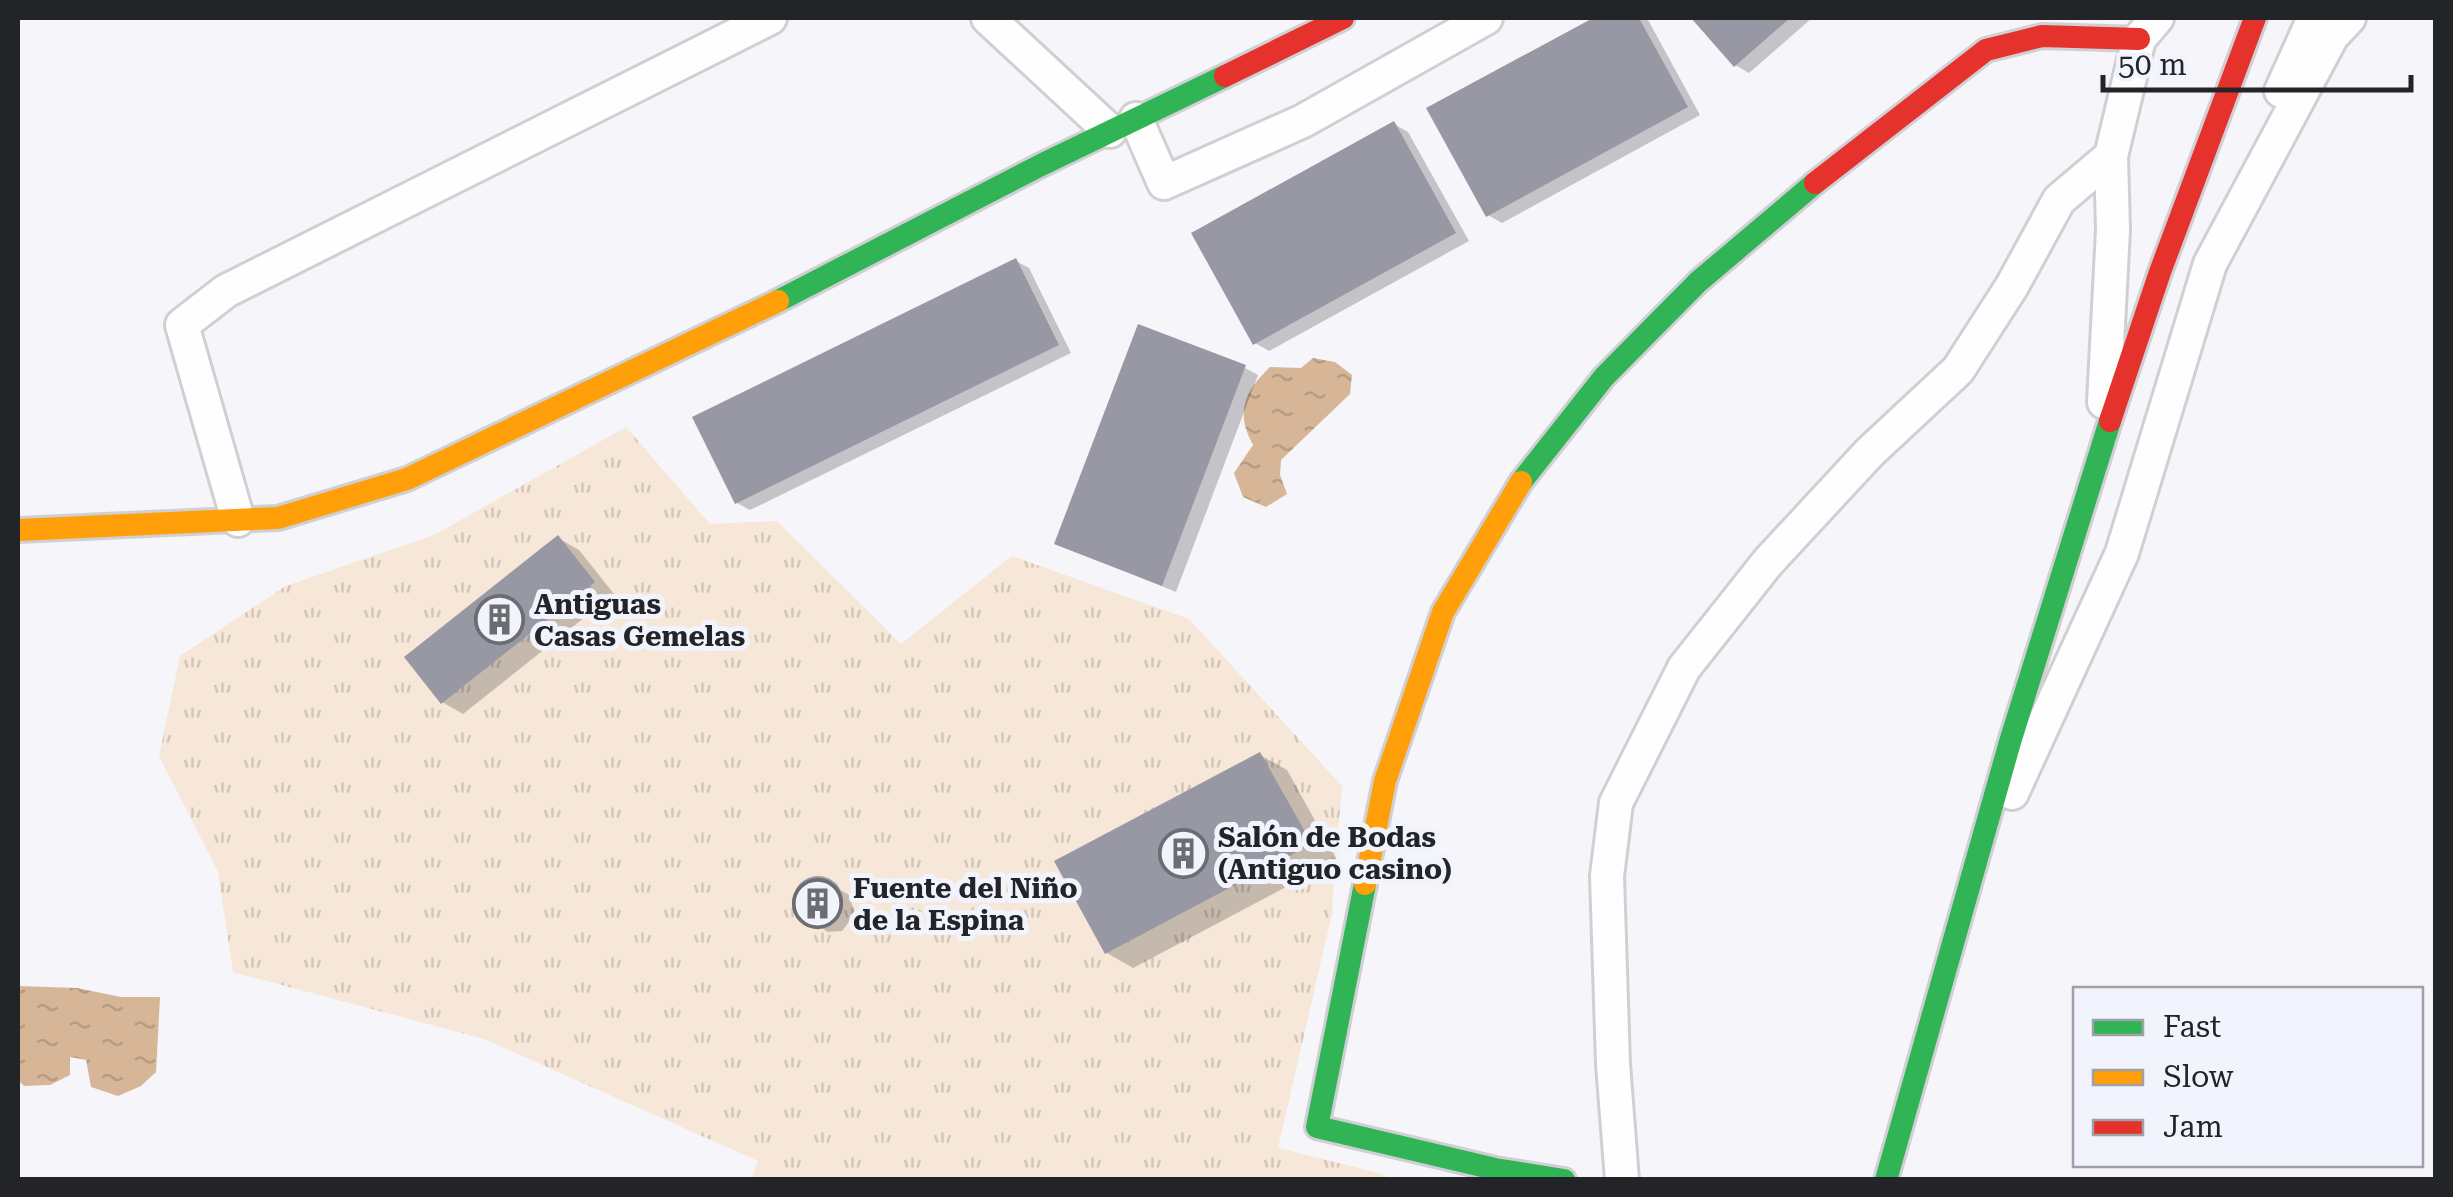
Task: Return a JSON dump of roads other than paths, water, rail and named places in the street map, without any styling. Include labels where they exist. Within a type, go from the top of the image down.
[{"type":"street","points":[[238,520],[182,325],[226,291],[770,18]]},
{"type":"street","points":[[988,18],[1123,125],[1164,184],[1303,121],[1486,18]]},
{"type":"street","points":[[18,530],[278,518],[407,479],[712,336],[1123,125],[1343,18]]},
{"type":"street","points":[[1886,1180],[1960,906],[2101,456],[2148,308],[2254,18]]},
{"type":"street","points":[[1960,906],[2122,553],[2210,264],[2254,150],[2314,18]]},
{"type":"street","points":[[2210,264],[2332,36],[2349,18]]},
{"type":"street","points":[[1564,1180],[1495,1169],[1316,1127],[1385,781],[1443,612],[1508,497],[1604,377],[1698,282],[1836,166],[1986,50],[2042,36],[2148,28],[2111,156],[2113,230],[2101,456]]},
{"type":"street","points":[[1622,1180],[1607,876],[1616,803],[1684,668],[1768,562],[1870,452],[1958,370],[2012,286],[2059,200],[2111,156]]},
{"type":"water","points":[[1313,358],[1335,362],[1352,375],[1350,394],[1281,460],[1280,475],[1287,494],[1266,507],[1243,497],[1234,473],[1253,445],[1244,422],[1245,403],[1270,367],[1301,368]]},
{"type":"water","points":[[18,986],[77,988],[121,997],[160,997],[156,1072],[141,1086],[118,1096],[91,1087],[86,1060],[70,1057],[70,1075],[50,1085],[24,1086],[18,1080]]},
{"type":"place","name":"Antiguas Casas Gemelas","points":[[499,620]]},
{"type":"place","name":"Salón de Bodas (Antiguo casino)","points":[[1183,853]]},
{"type":"place","name":"Fuente del Niño de la Espina","points":[[818,904]]}]
